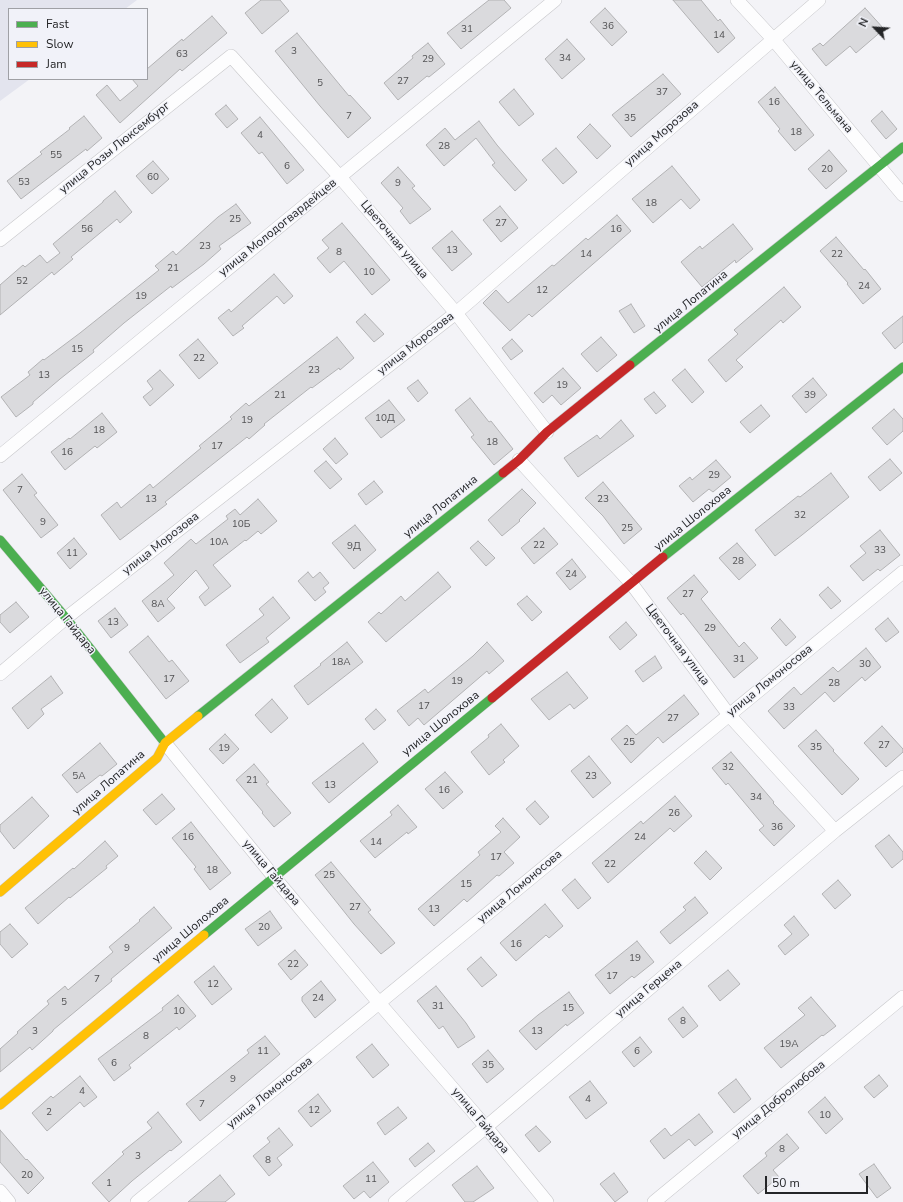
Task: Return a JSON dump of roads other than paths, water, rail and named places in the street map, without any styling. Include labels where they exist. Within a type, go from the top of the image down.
[{"type":"street","name":"улица Молодогвардейцев","points":[[0,456],[555,0]]},
{"type":"street","name":"улица Тельмана","points":[[738,0],[773,39],[903,196]]},
{"type":"street","name":"улица Морозова","points":[[0,674],[66,618],[456,313],[819,0]]},
{"type":"street","name":"Цветочная улица","points":[[231,56],[340,177],[456,313],[547,432]]},
{"type":"street","name":"улица Розы Люксембург","points":[[0,240],[231,56]]},
{"type":"street","name":"улица Лопатина","points":[[0,892],[157,758],[165,743],[519,460],[547,432],[903,148]]},
{"type":"street","name":"улица Шолохова","points":[[0,1105],[274,877],[632,584],[903,367]]},
{"type":"street","name":"Цветочная улица","points":[[519,460],[632,584],[729,714],[835,831]]},
{"type":"street","name":"улица Гайдара","points":[[0,540],[66,618],[274,877],[380,1004],[486,1127],[547,1202]]},
{"type":"street","name":"улица Ломоносова","points":[[137,1202],[380,1004],[729,714],[903,572]]},
{"type":"street","name":"улица Герцена","points":[[395,1202],[486,1127],[835,831],[903,776]]},
{"type":"street","name":"улица Добролюбова","points":[[654,1202],[903,997]]},
{"type":"street","points":[[0,1191],[9,1202]]}]
